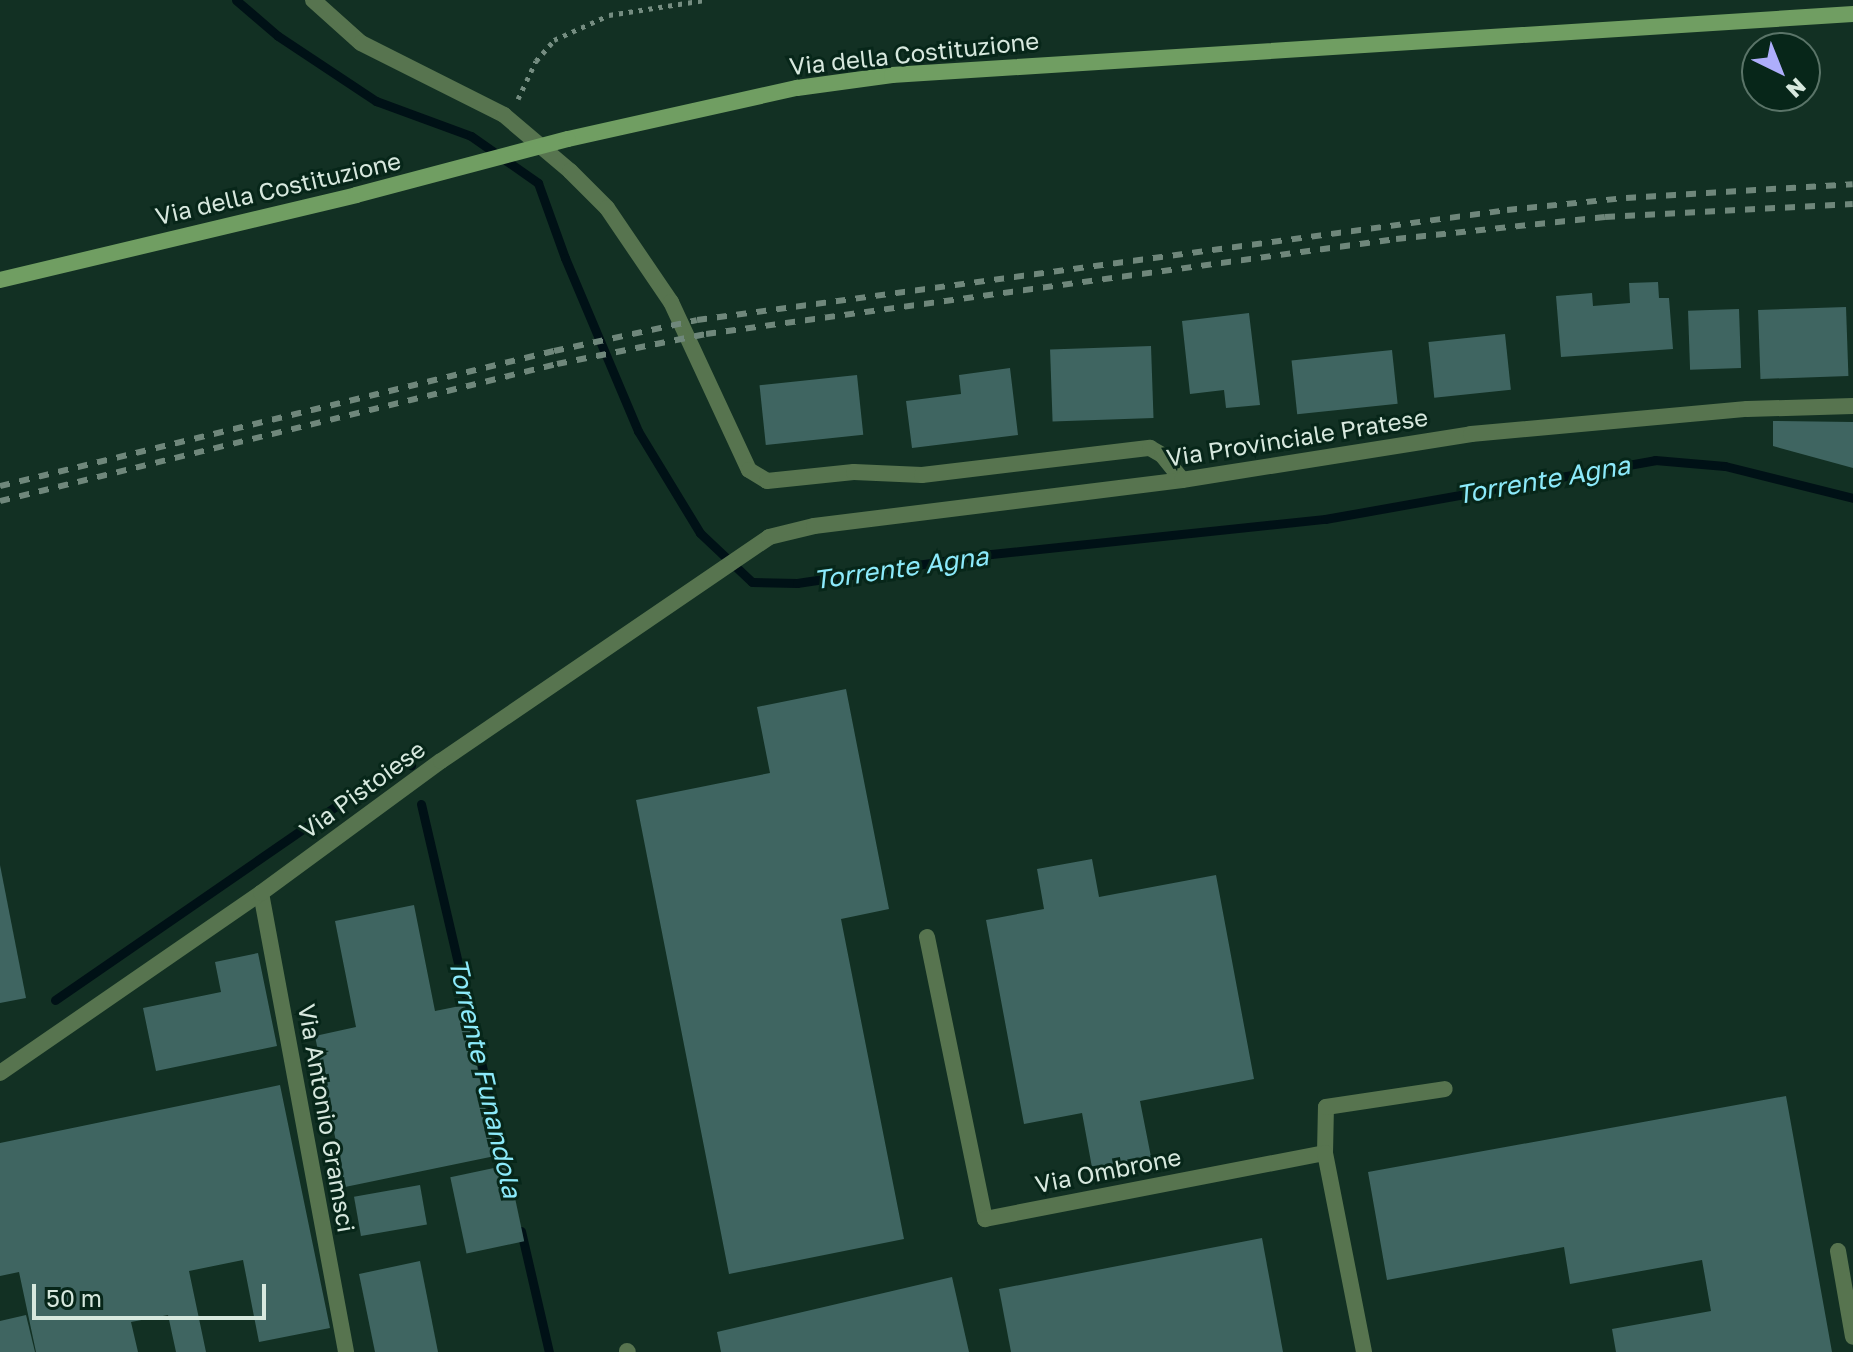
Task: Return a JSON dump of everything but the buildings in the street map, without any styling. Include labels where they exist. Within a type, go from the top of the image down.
[{"type":"main road","name":"Via della Costituzione","points":[[0,280],[356,195],[568,139],[797,88],[892,75],[1853,14]]},
{"type":"street","points":[[313,0],[361,43],[504,115],[570,171],[607,208],[671,302],[749,470],[767,481],[854,472],[922,475],[1150,448],[1162,455],[1182,480]]},
{"type":"street","name":"Via Provinciale Pratese","points":[[753,545],[786,530],[1182,480],[1471,434],[1747,409],[1853,406]]},
{"type":"street","name":"Via Pistoiese","points":[[0,1073],[261,893],[441,761],[753,545]]},
{"type":"street","name":"Via Antonio Gramsci","points":[[261,893],[346,1352]]},
{"type":"street","name":"Via Ombrone","points":[[927,937],[985,1219],[1325,1153]]},
{"type":"street","points":[[1364,1352],[1325,1153],[1326,1107],[1445,1089]]},
{"type":"street","points":[[1838,1251],[1853,1337]]},
{"type":"path","points":[[504,115],[524,93],[536,61],[554,40],[609,15],[705,0]]},
{"type":"waterway","name":"Torrente Agna","points":[[236,0],[278,36],[376,101],[471,136],[538,183],[565,258],[638,431],[700,533],[752,582],[797,583],[991,554],[1325,519],[1655,460],[1725,466],[1853,498]]},
{"type":"waterway","name":"Torrente Funandola","points":[[55,1000],[397,764],[405,762],[411,765]]},
{"type":"waterway","name":"Torrente Funandola","points":[[421,804],[508,1177]]},
{"type":"waterway","name":"Torrente Funandola","points":[[521,1231],[549,1352]]},
{"type":"railway","points":[[0,486],[554,351],[697,320],[1507,210],[1626,198],[1853,184]]},
{"type":"railway","points":[[0,501],[557,364],[706,334],[1396,239],[1605,217],[1853,204]]}]
